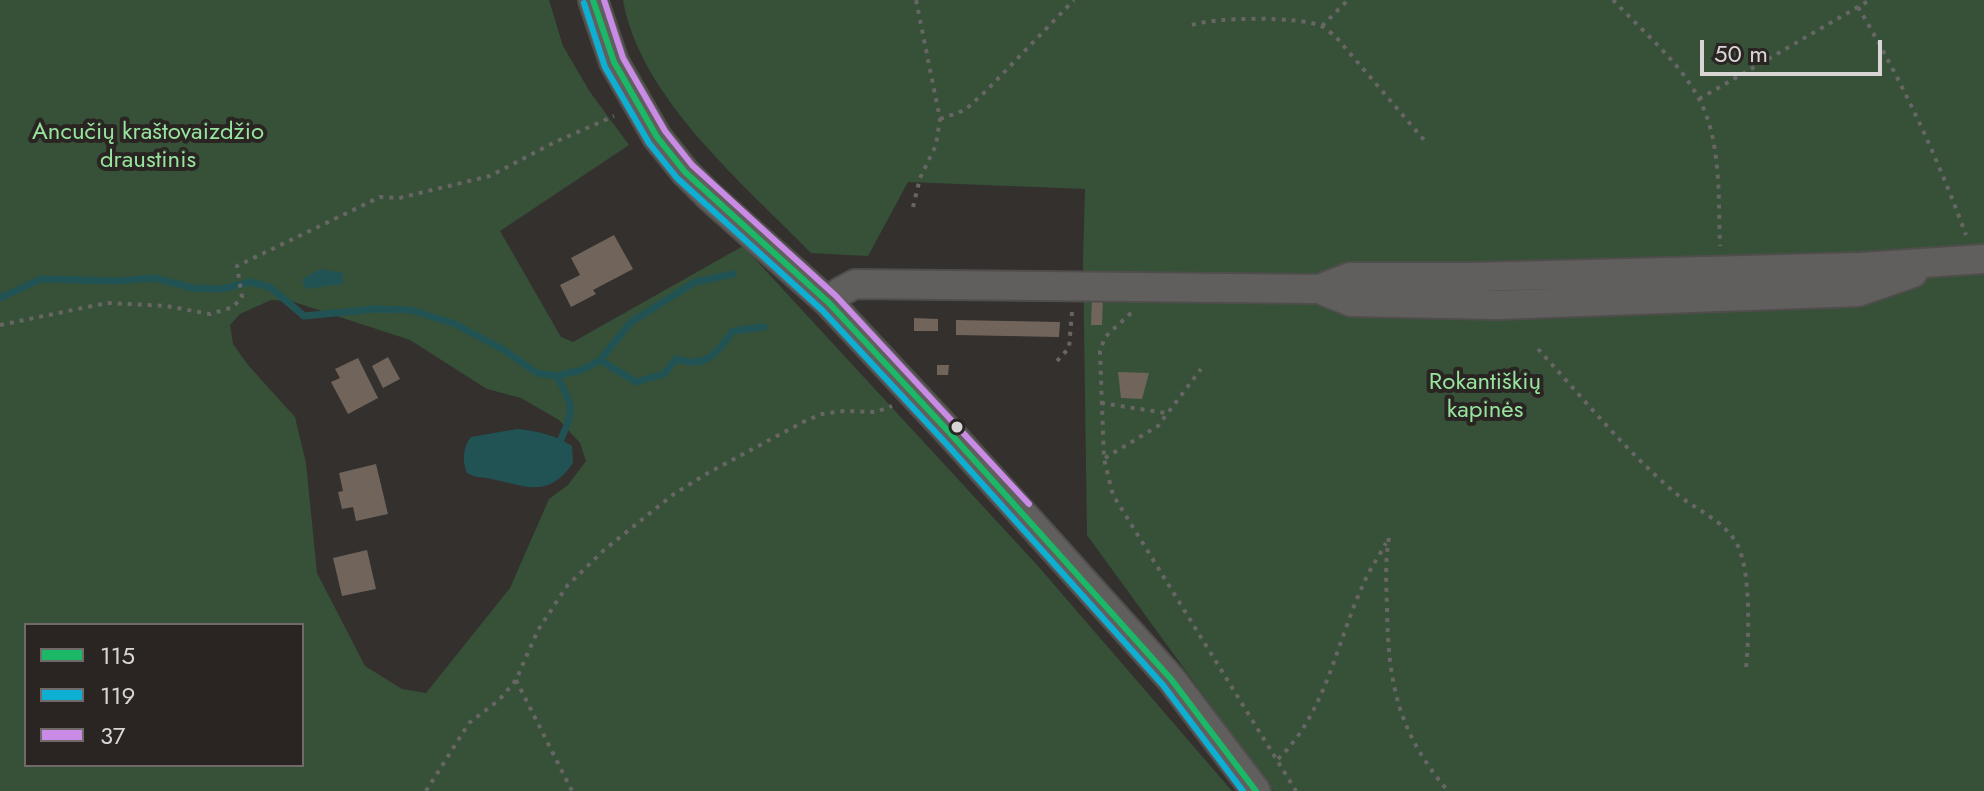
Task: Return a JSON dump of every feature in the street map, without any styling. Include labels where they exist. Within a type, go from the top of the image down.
[{"type":"street","points":[[593,0],[614,62],[657,137],[685,172],[829,303],[1022,511],[1171,679],[1256,791]]},
{"type":"street","points":[[1319,289],[1350,277],[1722,270],[1980,259]]},
{"type":"street","points":[[829,303],[855,284],[1319,289],[1351,302],[1497,305],[1858,292],[1942,263]]},
{"type":"path","points":[[913,207],[920,178],[936,145],[940,119],[916,0]]},
{"type":"path","points":[[940,119],[965,110],[1074,0]]},
{"type":"path","points":[[1322,26],[1348,0]]},
{"type":"path","points":[[1613,0],[1682,72],[1699,99],[1709,124],[1716,162],[1722,270]]},
{"type":"path","points":[[1699,99],[1870,0]]},
{"type":"path","points":[[1858,7],[1894,68],[1980,259]]},
{"type":"path","points":[[1192,25],[1221,18],[1306,22],[1322,26],[1336,37],[1424,140]]},
{"type":"path","points":[[0,325],[107,303],[166,306],[210,314],[233,307],[242,297],[237,266],[380,197],[399,198],[490,176],[553,143],[639,105]]},
{"type":"path","points":[[1057,361],[1069,348],[1074,285]]},
{"type":"path","points":[[1136,308],[1105,337],[1100,351],[1104,459],[1113,495],[1296,791]]},
{"type":"path","points":[[1538,349],[1674,492],[1724,527],[1738,546],[1745,569],[1749,647],[1746,668]]},
{"type":"path","points":[[1104,459],[1158,426],[1201,369]]},
{"type":"path","points":[[426,791],[469,723],[499,700],[516,680],[538,630],[567,586],[604,550],[674,494],[803,422],[822,414],[888,409],[909,390]]},
{"type":"path","points":[[1101,403],[1168,413]]},
{"type":"path","points":[[1278,759],[1292,745],[1313,713],[1362,585],[1389,538],[1385,562],[1388,659],[1392,686],[1413,743],[1448,791]]},
{"type":"path","points":[[516,680],[572,791]]},
{"type":"green space","name":"Ancučių kraštovaizdžio draustinis","points":[[0,0],[549,0],[563,46],[590,92],[629,145],[500,231],[561,337],[573,342],[743,246],[1038,566],[1232,791],[0,791]],"holes":[[[271,300],[291,301],[410,340],[487,389],[521,398],[559,420],[580,443],[586,461],[568,485],[549,499],[510,588],[426,693],[402,689],[365,666],[317,573],[306,463],[295,417],[233,344],[230,325],[240,314]]]},
{"type":"green space","name":"Rokantiškių kapinės","points":[[623,0],[1984,0],[1984,791],[1273,791],[1087,535],[1083,259],[1085,189],[908,182],[868,256],[811,253],[727,168],[672,105],[650,71],[633,36]]},
{"type":"water","points":[[321,269],[343,273],[343,284],[305,289],[302,279]]},
{"type":"water","points":[[517,429],[546,434],[572,446],[573,463],[555,481],[537,487],[467,473],[464,454],[471,437]]},
{"type":"building","points":[[614,235],[633,269],[593,290],[596,294],[571,307],[560,285],[580,275],[571,258]]},
{"type":"building","points":[[1092,296],[1103,297],[1102,325],[1091,325]]},
{"type":"building","points":[[914,318],[938,319],[938,331],[914,331]]},
{"type":"building","points":[[956,320],[1060,322],[1059,337],[956,335]]},
{"type":"building","points":[[388,357],[400,379],[383,388],[372,366]]},
{"type":"building","points":[[358,358],[378,398],[348,414],[331,382],[340,378],[335,369]]},
{"type":"building","points":[[937,365],[949,365],[948,375],[937,375]]},
{"type":"building","points":[[1118,372],[1149,373],[1142,399],[1121,398]]},
{"type":"building","points":[[376,464],[388,514],[356,521],[353,507],[342,509],[338,492],[343,491],[339,473]]},
{"type":"building","points":[[367,550],[376,589],[342,596],[333,558]]},
{"type":"waterway","points":[[0,298],[41,279],[116,281],[154,278],[193,288],[222,289],[250,282],[270,287],[304,316],[375,309],[411,310],[455,324],[504,350],[537,373],[557,376],[582,370],[600,360],[631,322],[695,282],[733,274]]},
{"type":"waterway","points":[[600,360],[636,382],[664,374],[676,359],[703,361],[733,331],[764,327]]},
{"type":"waterway","points":[[557,376],[570,407],[569,420],[561,439]]},
{"type":"transit line","name":"115","points":[[593,0],[614,62],[657,137],[685,172],[829,303],[949,432],[1171,679],[1256,791]]},
{"type":"transit line","name":"37","points":[[604,0],[623,58],[665,131],[692,165],[836,296],[1029,504]]},
{"type":"transit line","name":"119","points":[[584,3],[605,67],[649,143],[677,178],[822,310],[942,439],[1163,685],[1243,791]]}]
